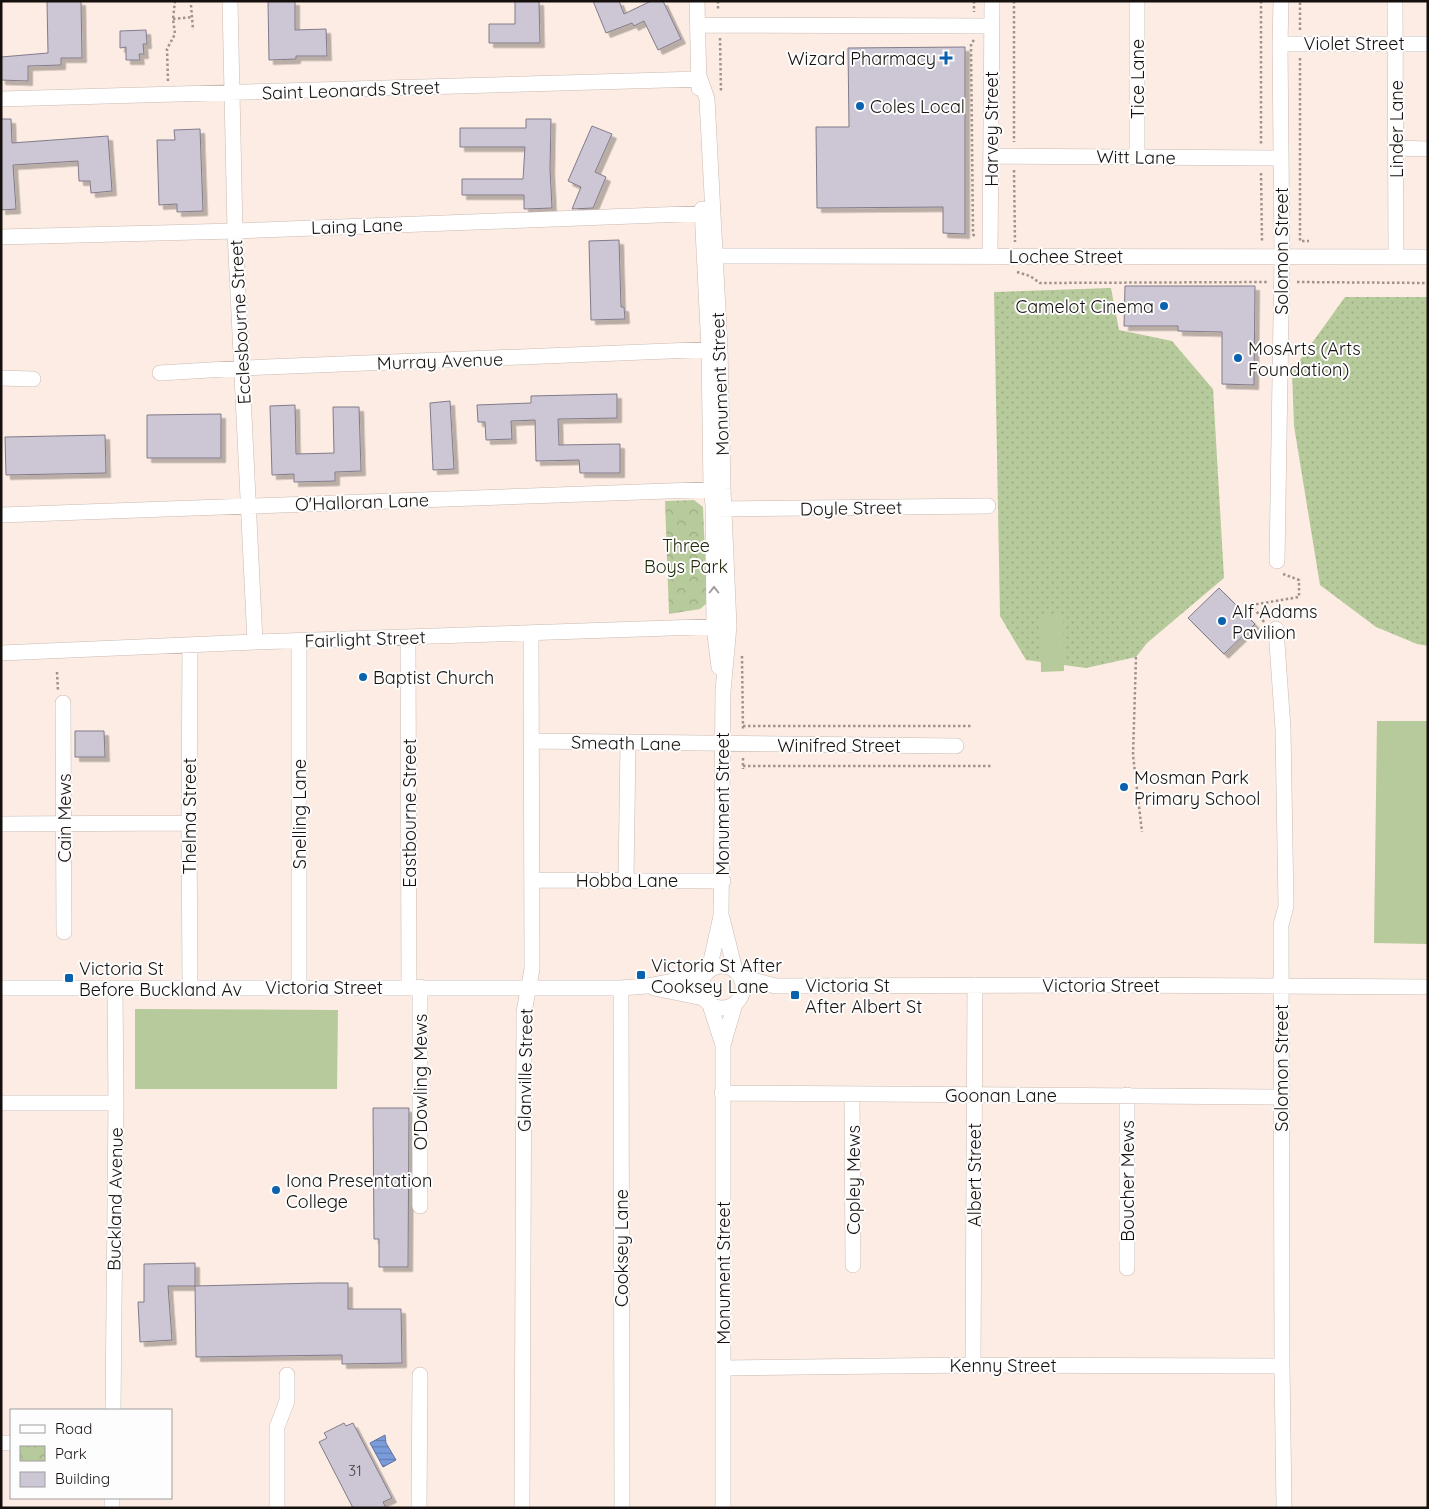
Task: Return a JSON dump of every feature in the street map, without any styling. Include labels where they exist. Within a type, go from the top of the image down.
[{"type":"street","name":"Ecclesbourne Street","points":[[230,1],[235,231],[255,642]]},
{"type":"street","name":"Monument Street","points":[[697,1],[700,79],[707,99],[707,213],[714,350],[723,691],[721,916],[706,973]]},
{"type":"street","name":"Harvey Street","points":[[990,256],[992,1]]},
{"type":"street","name":"Tice Lane","points":[[1137,1],[1137,156]]},
{"type":"street","name":"Solomon Street","points":[[1277,561],[1282,256],[1280,158],[1281,1]]},
{"type":"street","name":"Linder Lane","points":[[1395,1],[1396,257]]},
{"type":"street","points":[[698,25],[992,26]]},
{"type":"street","name":"Violet Street","points":[[1280,44],[1428,44]]},
{"type":"street","name":"Saint Leonards Street","points":[[1,99],[233,94],[700,79]]},
{"type":"street","points":[[1396,148],[1428,149]]},
{"type":"street","name":"Witt Lane","points":[[991,156],[1280,158]]},
{"type":"street","name":"Laing Lane","points":[[1,238],[707,213]]},
{"type":"street","name":"Lochee Street","points":[[709,256],[1428,257]]},
{"type":"street","name":"Murray Avenue","points":[[160,374],[243,368],[714,350]]},
{"type":"street","points":[[1,378],[33,379]]},
{"type":"street","name":"O'Halloran Lane","points":[[1,515],[717,489]]},
{"type":"street","name":"Doyle Street","points":[[719,509],[988,506]]},
{"type":"street","name":"Fairlight Street","points":[[1,653],[721,626]]},
{"type":"street","name":"Solomon Street","points":[[1276,629],[1283,729],[1286,906],[1281,926],[1284,1508]]},
{"type":"street","name":"Glanville Street","points":[[522,1508],[524,1012],[532,969],[531,633]]},
{"type":"street","name":"Eastbourne Street","points":[[408,638],[415,987]]},
{"type":"street","name":"Snelling Lane","points":[[299,641],[299,988]]},
{"type":"street","name":"Thelma Street","points":[[190,645],[190,988]]},
{"type":"street","name":"Cain Mews","points":[[63,703],[64,932]]},
{"type":"street","name":"Smeath Lane","points":[[531,741],[722,744]]},
{"type":"street","points":[[626,880],[628,743]]},
{"type":"street","name":"Winifred Street","points":[[722,744],[956,746]]},
{"type":"street","points":[[1,824],[189,823]]},
{"type":"street","name":"Hobba Lane","points":[[532,880],[722,881]]},
{"type":"street","name":"Monument Street","points":[[721,916],[738,974]]},
{"type":"street","points":[[722,965],[738,974],[743,984],[738,1000],[722,1008],[706,1001],[700,986],[706,973],[722,965]]},
{"type":"street","name":"Victoria Street","points":[[1,988],[621,988],[647,986],[706,973]]},
{"type":"street","name":"Victoria Street","points":[[738,974],[775,986],[1428,987]]},
{"type":"street","name":"Albert Street","points":[[973,1365],[975,985]]},
{"type":"street","name":"Victoria Street","points":[[647,986],[706,1001]]},
{"type":"street","name":"Victoria Street","points":[[738,1000],[775,986]]},
{"type":"street","name":"O'Dowling Mews","points":[[415,987],[420,1206]]},
{"type":"street","name":"Buckland Avenue","points":[[113,1409],[116,1103],[115,988]]},
{"type":"street","name":"Cooksey Lane","points":[[621,988],[622,1508]]},
{"type":"street","name":"Monument Street","points":[[721,1505],[724,1368],[723,1045],[738,1000]]},
{"type":"street","name":"Monument Street","points":[[706,1001],[723,1045]]},
{"type":"street","name":"Goonan Lane","points":[[722,1093],[1281,1097]]},
{"type":"street","name":"Copley Mews","points":[[852,1094],[853,1266]]},
{"type":"street","name":"Boucher Mews","points":[[1127,1095],[1127,1268]]},
{"type":"street","points":[[1,1103],[116,1103]]},
{"type":"street","name":"Kenny Street","points":[[724,1368],[973,1365],[1282,1366]]},
{"type":"street","points":[[419,1508],[420,1375]]},
{"type":"street","points":[[277,1508],[277,1426],[287,1401],[287,1376]]},
{"type":"path","points":[[168,95],[167,49],[175,34],[173,19],[175,1]]},
{"type":"path","points":[[718,1],[722,97]]},
{"type":"path","points":[[974,1],[974,41],[971,44],[972,224],[973,234],[977,239]]},
{"type":"path","points":[[1300,1],[1300,240],[1309,241]]},
{"type":"path","points":[[191,5],[193,30]]},
{"type":"path","points":[[173,19],[192,17]]},
{"type":"path","points":[[1014,271],[1030,276],[1040,283],[1428,283]]},
{"type":"path","points":[[1276,629],[1262,622],[1252,605],[1299,597],[1298,580],[1282,574],[1277,561]]},
{"type":"path","points":[[742,651],[743,768],[993,766]]},
{"type":"path","points":[[1136,657],[1133,755],[1142,832]]},
{"type":"path","points":[[743,726],[971,726]]},
{"type":"green space","points":[[1111,288],[1119,330],[1172,341],[1213,389],[1224,578],[1147,643],[1136,657],[1086,668],[1026,660],[1000,616],[994,292]]},
{"type":"green space","points":[[1345,297],[1428,297],[1428,646],[1417,644],[1376,627],[1320,585],[1294,426],[1292,371]]},
{"type":"green space","name":"Three Boys Park","points":[[694,500],[703,507],[707,603],[700,609],[669,614],[665,501]]},
{"type":"green space","points":[[1040,615],[1063,615],[1064,671],[1041,672]]},
{"type":"green space","points":[[1377,721],[1428,721],[1428,944],[1374,943]]},
{"type":"green space","points":[[135,1009],[338,1010],[337,1089],[135,1089]]},
{"type":"water","points":[[385,1435],[386,1443],[396,1460],[383,1467],[370,1443]]},
{"type":"building","points":[[47,1],[81,1],[82,58],[61,58],[61,65],[28,66],[28,81],[1,80],[1,57],[48,53]]},
{"type":"building","points":[[268,1],[295,1],[295,30],[326,29],[327,56],[296,56],[296,59],[269,60]]},
{"type":"building","points":[[515,1],[539,1],[540,43],[489,43],[489,24],[515,24]]},
{"type":"building","points":[[593,1],[619,1],[624,14],[651,1],[663,1],[681,39],[658,50],[644,21],[634,26],[632,23],[606,33]]},
{"type":"building","points":[[146,30],[147,44],[143,44],[144,54],[139,54],[140,60],[126,60],[126,47],[120,48],[120,31]]},
{"type":"building","points":[[965,47],[965,234],[943,233],[943,207],[817,208],[816,127],[849,127],[848,48]]},
{"type":"building","points":[[1,119],[11,119],[12,143],[108,136],[112,191],[91,193],[90,181],[79,181],[78,161],[13,165],[16,209],[1,210]]},
{"type":"building","points":[[526,119],[551,119],[550,169],[552,208],[524,209],[524,195],[462,195],[462,179],[523,179],[525,147],[460,147],[460,128],[526,128]]},
{"type":"building","points":[[592,126],[612,134],[595,172],[606,177],[593,208],[572,209],[581,187],[568,181]]},
{"type":"building","points":[[200,129],[203,211],[177,212],[177,204],[159,205],[157,140],[175,140],[174,130]]},
{"type":"building","points":[[619,240],[621,307],[624,307],[625,319],[591,320],[589,241]]},
{"type":"building","points":[[1125,286],[1255,286],[1254,385],[1222,384],[1222,332],[1178,331],[1178,326],[1124,326]]},
{"type":"building","points":[[617,394],[617,418],[558,419],[559,445],[620,444],[620,473],[580,473],[579,460],[536,461],[535,420],[511,421],[512,439],[486,440],[485,422],[478,422],[477,405],[531,403],[531,396]]},
{"type":"building","points":[[450,401],[454,469],[433,470],[430,403]]},
{"type":"building","points":[[295,405],[296,454],[334,453],[333,407],[359,407],[361,471],[335,472],[335,481],[294,482],[294,474],[272,475],[270,406]]},
{"type":"building","points":[[221,414],[221,458],[147,458],[147,415]]},
{"type":"building","points":[[105,435],[106,473],[6,475],[5,437]]},
{"type":"building","name":"Alf Adams Pavilion","points":[[1219,588],[1255,624],[1224,654],[1188,618]]},
{"type":"building","points":[[75,731],[104,731],[105,757],[75,757]]},
{"type":"building","points":[[373,1108],[409,1108],[408,1267],[379,1267],[379,1239],[374,1239]]},
{"type":"building","points":[[195,1263],[195,1286],[168,1286],[172,1340],[140,1342],[138,1302],[144,1302],[144,1264]]},
{"type":"building","points":[[348,1283],[348,1309],[401,1309],[402,1363],[342,1364],[342,1355],[196,1357],[195,1286]]},
{"type":"building","points":[[344,1423],[346,1426],[353,1423],[392,1498],[383,1502],[386,1508],[353,1508],[319,1442],[327,1438],[324,1433]]},
{"type":"place","name":"Wizard Pharmacy","points":[[946,58]]},
{"type":"place","name":"Coles Local","points":[[860,106]]},
{"type":"place","name":"Camelot Cinema","points":[[1164,306]]},
{"type":"place","name":"MosArts (Arts Foundation)","points":[[1238,358]]},
{"type":"place","name":"Alf Adams Pavilion","points":[[1222,621]]},
{"type":"place","name":"Baptist Church","points":[[363,677]]},
{"type":"place","name":"Mosman Park Primary School","points":[[1124,787]]},
{"type":"place","name":"Victoria St After Cooksey Lane","points":[[641,975]]},
{"type":"place","name":"Victoria St Before Buckland Av","points":[[69,978]]},
{"type":"place","name":"Victoria St After Albert St","points":[[795,995]]},
{"type":"place","name":"Iona Presentation College","points":[[276,1190]]}]
